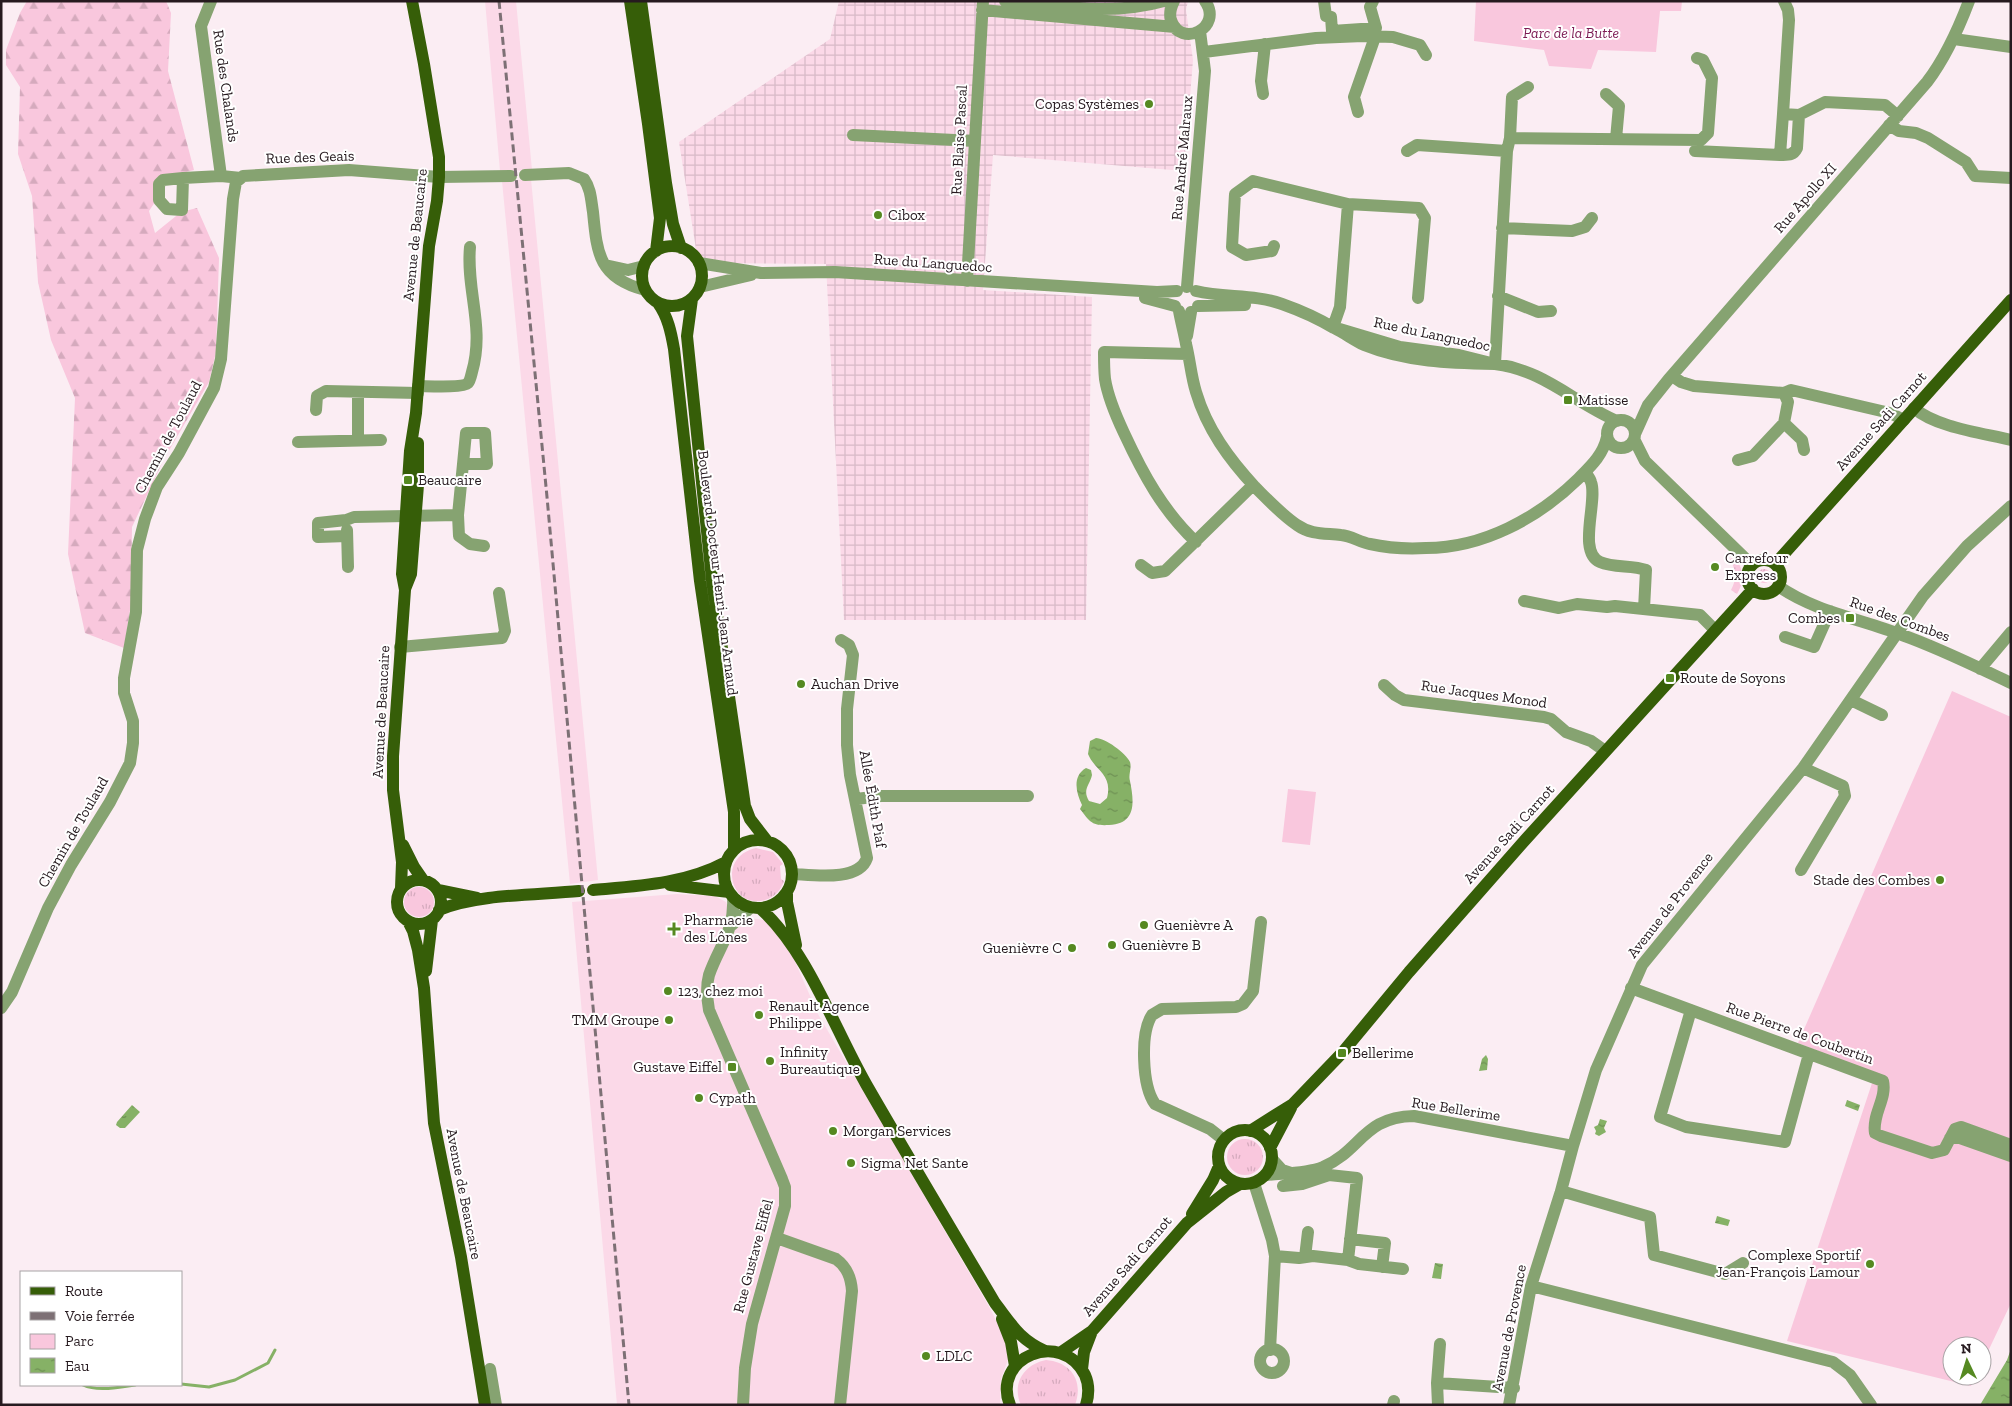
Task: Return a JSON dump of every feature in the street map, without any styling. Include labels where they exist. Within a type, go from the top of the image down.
[{"type":"main road","name":"Avenue de Beaucaire","points":[[401,888],[399,836],[393,790],[393,756],[405,590],[411,574],[410,517],[419,456],[416,413],[429,246],[438,200],[440,177],[425,73],[412,1]]},
{"type":"main road","points":[[630,1],[660,218],[656,251]]},
{"type":"main road","points":[[641,1],[666,183],[673,224],[681,248]]},
{"type":"main road","points":[[664,248],[681,248],[694,256],[699,263],[702,271],[700,286],[692,299],[676,306],[658,303],[645,290],[642,274],[644,266],[656,251],[664,248]]},
{"type":"main road","name":"Boulevard Docteur Henri-Jean Arnaud","points":[[692,299],[687,336],[712,580],[722,655],[745,806],[750,819],[767,841]]},
{"type":"main road","name":"Avenue Sadi Carnot","points":[[1775,564],[2011,300]]},
{"type":"main road","name":"Boulevard Docteur Henri-Jean Arnaud","points":[[658,303],[665,313],[674,349],[700,581],[734,812],[734,850]]},
{"type":"main road","points":[[1766,560],[1775,564],[1780,572],[1778,586],[1769,593],[1758,592],[1753,589],[1748,580],[1749,570],[1752,565],[1766,560]]},
{"type":"main road","name":"Avenue Sadi Carnot","points":[[1250,1131],[1293,1104],[1355,1038],[1409,972],[1604,752],[1753,589]]},
{"type":"main road","name":"Avenue de Beaucaire","points":[[399,836],[414,867],[423,880]]},
{"type":"main road","points":[[731,895],[724,878],[726,862],[734,850],[746,842],[760,840],[767,841],[783,850],[792,865],[793,874],[787,894],[787,902],[798,953]]},
{"type":"main road","points":[[593,890],[656,884],[698,875],[726,862]]},
{"type":"main road","points":[[484,899],[438,890],[429,882],[415,880],[401,888],[398,892],[396,903],[400,914],[408,921],[420,924],[463,902],[579,891]]},
{"type":"main road","points":[[656,884],[731,895],[755,908],[780,927],[798,953],[865,1083],[995,1303],[1013,1328],[1028,1344],[1045,1351]]},
{"type":"main road","points":[[436,915],[441,900],[438,890]]},
{"type":"main road","points":[[755,908],[776,904],[787,894]]},
{"type":"main road","name":"Avenue de Beaucaire","points":[[424,988],[436,915]]},
{"type":"main road","name":"Avenue de Beaucaire","points":[[408,921],[418,950],[424,988],[434,1123],[461,1257],[485,1405]]},
{"type":"main road","name":"Avenue Sadi Carnot","points":[[1271,1153],[1293,1104]]},
{"type":"main road","points":[[1250,1131],[1262,1137],[1271,1153],[1270,1167],[1266,1175],[1254,1183],[1240,1184],[1227,1178],[1219,1166],[1218,1152],[1224,1140],[1236,1132],[1250,1131]]},
{"type":"main road","name":"Avenue Sadi Carnot","points":[[1060,1352],[1092,1331],[1187,1223],[1213,1180],[1219,1166]]},
{"type":"main road","name":"Avenue Sadi Carnot","points":[[1187,1223],[1226,1192],[1240,1184]]},
{"type":"main road","points":[[995,1303],[1011,1342],[1016,1366]]},
{"type":"main road","name":"Avenue Sadi Carnot","points":[[1082,1369],[1084,1352],[1092,1331]]},
{"type":"main road","points":[[1008,1404],[1008,1383],[1016,1366],[1029,1355],[1045,1351],[1060,1352],[1069,1356],[1082,1369],[1088,1389],[1086,1405]]},
{"type":"street","name":"Rue des Chalands","points":[[211,1],[201,26],[221,176]]},
{"type":"street","points":[[1005,1],[1102,10],[1140,8],[1164,1]]},
{"type":"street","points":[[1174,1],[1170,16],[1175,27]]},
{"type":"street","points":[[1205,1],[1210,10],[1210,17]]},
{"type":"street","points":[[983,6],[1175,27],[1187,34],[1200,31],[1208,24],[1216,1]]},
{"type":"street","points":[[1324,1],[1326,16],[1332,17],[1332,31],[1376,28],[1370,8],[1373,1]]},
{"type":"street","points":[[1780,155],[1789,20],[1788,10],[1784,1]]},
{"type":"street","name":"Rue Apollo XI","points":[[1634,436],[1648,405],[1672,376],[1932,76],[1954,39],[1969,1]]},
{"type":"street","name":"Rue Blaise Pascal","points":[[967,281],[983,6]]},
{"type":"street","name":"Rue André Malraux","points":[[1187,290],[1205,71],[1200,31]]},
{"type":"street","points":[[1358,112],[1354,97],[1376,37]]},
{"type":"street","points":[[1204,52],[1316,38],[1393,37],[1420,45],[1426,55]]},
{"type":"street","points":[[1954,39],[2011,47]]},
{"type":"street","points":[[1263,94],[1261,81],[1265,44]]},
{"type":"street","points":[[1510,138],[1701,140],[1708,133],[1712,78],[1702,60],[1697,58]]},
{"type":"street","points":[[1495,364],[1502,228],[1512,97],[1528,87]]},
{"type":"street","points":[[1606,94],[1619,106],[1616,139]]},
{"type":"street","points":[[1783,114],[1799,115],[1825,102],[1885,106],[1899,130],[1916,133],[1928,138],[1966,162],[1975,176],[2011,178]]},
{"type":"street","points":[[1695,150],[1790,156],[1795,153],[1797,148],[1799,115]]},
{"type":"street","points":[[853,135],[975,140]]},
{"type":"street","points":[[1407,151],[1418,145],[1507,151]]},
{"type":"street","name":"Rue des Geais","points":[[183,178],[221,176],[241,178],[243,176],[349,170],[440,177],[511,176]]},
{"type":"street","points":[[525,175],[569,173],[584,178],[590,192],[596,247],[599,256],[618,280],[645,290]]},
{"type":"street","name":"Chemin de Toulaud","points":[[1,1008],[12,992],[48,908],[71,864],[110,802],[130,763],[134,727],[124,693],[124,678],[136,612],[137,550],[145,518],[157,487],[179,453],[214,388],[221,359],[232,199],[236,182],[241,178]]},
{"type":"street","points":[[1274,246],[1272,251],[1246,255],[1232,247],[1235,194],[1252,181],[1348,204],[1419,208],[1425,218],[1418,298]]},
{"type":"street","points":[[1333,327],[1340,307],[1348,204]]},
{"type":"street","points":[[1502,228],[1572,231],[1585,227],[1592,218]]},
{"type":"street","points":[[316,410],[317,396],[326,391],[418,390],[462,386],[469,381],[478,338],[477,316],[472,296],[470,247]]},
{"type":"street","name":"Rue du Languedoc","points":[[699,263],[761,273],[835,272],[1157,292],[1187,290],[1266,299],[1333,327],[1362,344],[1397,356],[1454,363],[1495,364],[1520,368],[1545,378],[1588,407],[1620,421]]},
{"type":"street","points":[[606,265],[628,270],[644,266]]},
{"type":"street","name":"Rue du Languedoc","points":[[700,286],[761,273]]},
{"type":"street","name":"Rue du Languedoc","points":[[1103,289],[1186,309],[1255,306],[1302,314]]},
{"type":"street","points":[[1186,309],[1199,298],[1187,290],[1174,298],[1186,309],[1187,349],[1195,391],[1218,442],[1235,466],[1298,526],[1319,534],[1342,535],[1376,545],[1428,548],[1459,544],[1490,536],[1543,509],[1566,490],[1603,452],[1611,425],[1620,421],[1632,426],[1634,436],[1645,462]]},
{"type":"street","points":[[1498,296],[1538,312],[1550,311]]},
{"type":"street","points":[[1187,349],[1104,352],[1105,379],[1115,412],[1134,456],[1157,498],[1179,526],[1196,542]]},
{"type":"street","points":[[1672,376],[1681,382],[1694,386],[1784,393],[1791,390],[1890,413],[1904,420]]},
{"type":"street","points":[[358,392],[358,440]]},
{"type":"street","points":[[1738,460],[1753,456],[1784,423],[1788,402],[1784,393]]},
{"type":"street","name":"Rue Apollo XI","points":[[1620,421],[1648,405]]},
{"type":"street","name":"Rue du Languedoc","points":[[1588,407],[1607,434]]},
{"type":"street","points":[[1914,408],[1935,421],[2011,440]]},
{"type":"street","points":[[1784,423],[1802,440],[1804,450]]},
{"type":"street","points":[[1607,434],[1611,444],[1645,462],[1752,565]]},
{"type":"street","points":[[1603,452],[1629,445],[1634,436]]},
{"type":"street","points":[[298,442],[381,440]]},
{"type":"street","points":[[463,464],[458,515],[459,536],[470,544],[484,546]]},
{"type":"street","points":[[1585,472],[1591,481],[1592,490],[1589,534],[1590,549],[1594,557],[1601,563],[1646,570],[1644,609]]},
{"type":"street","points":[[1142,565],[1152,573],[1165,572],[1254,485]]},
{"type":"street","name":"Avenue de Provence","points":[[1510,1405],[1531,1286],[1573,1146],[1596,1070],[1642,965],[1739,843],[1802,768],[1851,700],[1896,632],[1945,569],[2011,506]]},
{"type":"street","points":[[347,536],[318,537],[318,523],[346,520],[354,517],[458,515]]},
{"type":"street","points":[[346,520],[348,567]]},
{"type":"street","name":"Rue des Combes","points":[[1778,586],[1794,596],[1830,611],[1896,632],[2011,683]]},
{"type":"street","points":[[400,647],[502,638],[505,631],[499,593]]},
{"type":"street","points":[[1524,601],[1559,608],[1576,604],[1700,615],[1715,630]]},
{"type":"street","points":[[1785,636],[1814,648],[1830,611]]},
{"type":"street","points":[[1980,668],[2011,632]]},
{"type":"street","name":"Allée Édith Piaf","points":[[793,874],[842,874],[859,870],[864,865],[867,852],[850,776],[846,724],[853,655],[849,645],[841,640]]},
{"type":"street","name":"Rue Jacques Monod","points":[[1384,685],[1404,700],[1544,717],[1550,719],[1566,732],[1591,741],[1604,752]]},
{"type":"street","points":[[1851,700],[1882,715]]},
{"type":"street","points":[[1801,870],[1845,796],[1843,786],[1802,768]]},
{"type":"street","points":[[856,799],[881,796],[1028,796]]},
{"type":"street","name":"Rue Gustave Eiffel","points":[[731,895],[734,914],[732,925],[709,975],[707,1000],[715,1028],[785,1187],[785,1206],[752,1324],[745,1368],[743,1405]]},
{"type":"street","name":"Rue Gustave Eiffel","points":[[732,925],[755,908]]},
{"type":"street","points":[[1224,1140],[1210,1129],[1155,1104],[1149,1096],[1145,1076],[1145,1030],[1152,1015],[1162,1009],[1236,1007],[1243,1004],[1253,992],[1260,922]]},
{"type":"street","name":"Rue Pierre de Coubertin","points":[[1631,988],[1882,1081],[1884,1089],[1873,1123],[1875,1133],[1881,1136],[1932,1153],[1944,1150],[1950,1138]]},
{"type":"street","points":[[1691,1010],[1660,1117],[1686,1127],[1785,1142],[1809,1054]]},
{"type":"street","name":"Rue Bellerime","points":[[1266,1175],[1304,1172],[1322,1167],[1338,1158],[1366,1132],[1383,1121],[1396,1116],[1414,1116],[1573,1146]]},
{"type":"street","points":[[2011,1145],[1960,1126],[1955,1129],[1950,1138],[1960,1138],[2011,1156]]},
{"type":"street","points":[[1271,1153],[1282,1170],[1291,1173]]},
{"type":"street","points":[[1283,1186],[1302,1184],[1329,1175],[1357,1178],[1348,1260]]},
{"type":"street","points":[[1254,1183],[1272,1240],[1275,1256],[1270,1350]]},
{"type":"street","points":[[1561,1191],[1650,1217],[1654,1255],[1725,1274],[1743,1263]]},
{"type":"street","points":[[1305,1257],[1308,1232]]},
{"type":"street","points":[[777,1238],[836,1259],[842,1263],[849,1274],[852,1291],[840,1405]]},
{"type":"street","points":[[1350,1239],[1384,1243],[1382,1267]]},
{"type":"street","points":[[1275,1256],[1313,1256],[1403,1269]]},
{"type":"street","points":[[1531,1286],[1833,1362],[1850,1375],[1870,1405]]},
{"type":"street","points":[[1438,1405],[1437,1383],[1440,1344]]},
{"type":"street","points":[[490,1369],[496,1405]]},
{"type":"street","points":[[1437,1383],[1514,1388]]},
{"type":"shaded area","points":[[485,1],[516,1],[532,170],[500,171]]},
{"type":"shaded area","points":[[839,1],[1188,1],[1186,10],[1193,60],[1184,171],[993,155],[983,290],[1092,297],[1086,620],[844,620],[826,264],[709,263],[700,257],[696,249],[679,142],[830,39]]},
{"type":"shaded area","points":[[531,179],[598,880],[570,884],[502,181]]},
{"type":"shaded area","points":[[677,894],[715,896],[726,902],[729,909],[748,918],[764,920],[769,923],[793,957],[818,1014],[991,1310],[1007,1344],[1009,1357],[1001,1379],[1000,1405],[617,1405],[572,902]]},
{"type":"green space","points":[[27,1],[166,1],[171,13],[168,71],[194,170],[156,180],[155,202],[149,211],[155,233],[181,212],[197,208],[219,258],[216,352],[209,382],[164,459],[132,527],[131,604],[124,648],[85,633],[68,554],[75,398],[51,340],[38,282],[32,196],[18,154],[20,87],[6,65],[6,50],[20,13]]},
{"type":"green space","name":"Parc de la Butte","points":[[1476,1],[1682,1],[1681,11],[1660,11],[1656,52],[1598,50],[1591,69],[1549,66],[1544,50],[1474,41]]},
{"type":"green space","points":[[1735,557],[1742,571],[1741,585],[1737,594],[1731,590],[1735,574],[1730,559]]},
{"type":"green space","points":[[1761,569],[1767,569],[1771,576],[1767,583],[1761,583],[1757,579],[1757,573]]},
{"type":"green space","name":"Stade des Combes","points":[[1952,691],[2011,717],[2011,1303],[1992,1343],[1992,1336],[1942,1336],[1942,1379],[1787,1341],[1875,1074],[1798,1043]]},
{"type":"green space","points":[[1288,789],[1316,792],[1310,845],[1282,842]]},
{"type":"green space","points":[[756,848],[773,852],[783,864],[780,866],[781,879],[784,881],[772,897],[753,901],[744,897],[737,890],[733,881],[732,871],[736,861],[744,853]]},
{"type":"green space","points":[[419,887],[425,888],[433,896],[433,908],[425,916],[419,917],[413,916],[405,908],[404,902],[405,896],[413,888]]},
{"type":"green space","points":[[1245,1139],[1258,1144],[1263,1157],[1258,1170],[1245,1175],[1232,1170],[1227,1157],[1232,1144]]},
{"type":"green space","points":[[1046,1360],[1062,1364],[1073,1374],[1078,1388],[1075,1405],[1021,1405],[1018,1389],[1022,1376],[1026,1370],[1038,1362]]},
{"type":"water","points":[[1096,738],[1105,740],[1115,747],[1130,762],[1132,810],[1125,821],[1118,824],[1095,824],[1080,809],[1082,805],[1076,785],[1079,775],[1086,768],[1091,770],[1092,775],[1086,790],[1089,801],[1100,804],[1107,798],[1108,783],[1088,754],[1090,741]]},
{"type":"water","points":[[1486,1055],[1488,1059],[1487,1070],[1479,1071],[1482,1059]]},
{"type":"water","points":[[1847,1100],[1860,1105],[1858,1111],[1845,1106]]},
{"type":"water","points":[[132,1105],[140,1112],[125,1128],[120,1128],[116,1125],[117,1122]]},
{"type":"water","points":[[1600,1119],[1607,1121],[1604,1128],[1606,1132],[1599,1136],[1595,1134],[1594,1127],[1598,1125]]},
{"type":"water","points":[[1717,1216],[1730,1220],[1728,1226],[1715,1223]]},
{"type":"water","points":[[1435,1263],[1443,1264],[1441,1279],[1432,1278]]},
{"type":"water","points":[[2011,1349],[2011,1405],[1980,1405],[1992,1386]]},
{"type":"waterway","points":[[182,1384],[209,1387],[235,1380],[268,1363],[275,1350]]},
{"type":"waterway","points":[[86,1386],[102,1389],[128,1386]]},
{"type":"railway","points":[[499,1],[547,497],[629,1405]]},
{"type":"place","name":"Copas Systèmes","points":[[1149,104]]},
{"type":"place","name":"Cibox","points":[[878,215]]},
{"type":"place","name":"Matisse","points":[[1568,400]]},
{"type":"place","name":"Beaucaire","points":[[408,480]]},
{"type":"place","name":"Carrefour Express","points":[[1715,567]]},
{"type":"place","name":"Combes","points":[[1850,618]]},
{"type":"place","name":"Route de Soyons","points":[[1670,678]]},
{"type":"place","name":"Auchan Drive","points":[[801,684]]},
{"type":"place","name":"Stade des Combes","points":[[1940,880]]},
{"type":"place","name":"Guenièvre A","points":[[1144,925]]},
{"type":"place","name":"Pharmacie des Lônes","points":[[674,929]]},
{"type":"place","name":"Guenièvre B","points":[[1112,945]]},
{"type":"place","name":"Guenièvre C","points":[[1072,948]]},
{"type":"place","name":"123, chez moi","points":[[668,991]]},
{"type":"place","name":"Renault Agence Philippe","points":[[759,1015]]},
{"type":"place","name":"TMM Groupe","points":[[669,1020]]},
{"type":"place","name":"Bellerime","points":[[1342,1053]]},
{"type":"place","name":"Infinity Bureautique","points":[[770,1061]]},
{"type":"place","name":"Gustave Eiffel","points":[[732,1067]]},
{"type":"place","name":"Cypath","points":[[699,1098]]},
{"type":"place","name":"Morgan Services","points":[[833,1131]]},
{"type":"place","name":"Sigma Net Sante","points":[[851,1163]]},
{"type":"place","name":"Complexe Sportif Jean-François Lamour","points":[[1870,1264]]},
{"type":"place","name":"LDLC","points":[[926,1356]]}]
